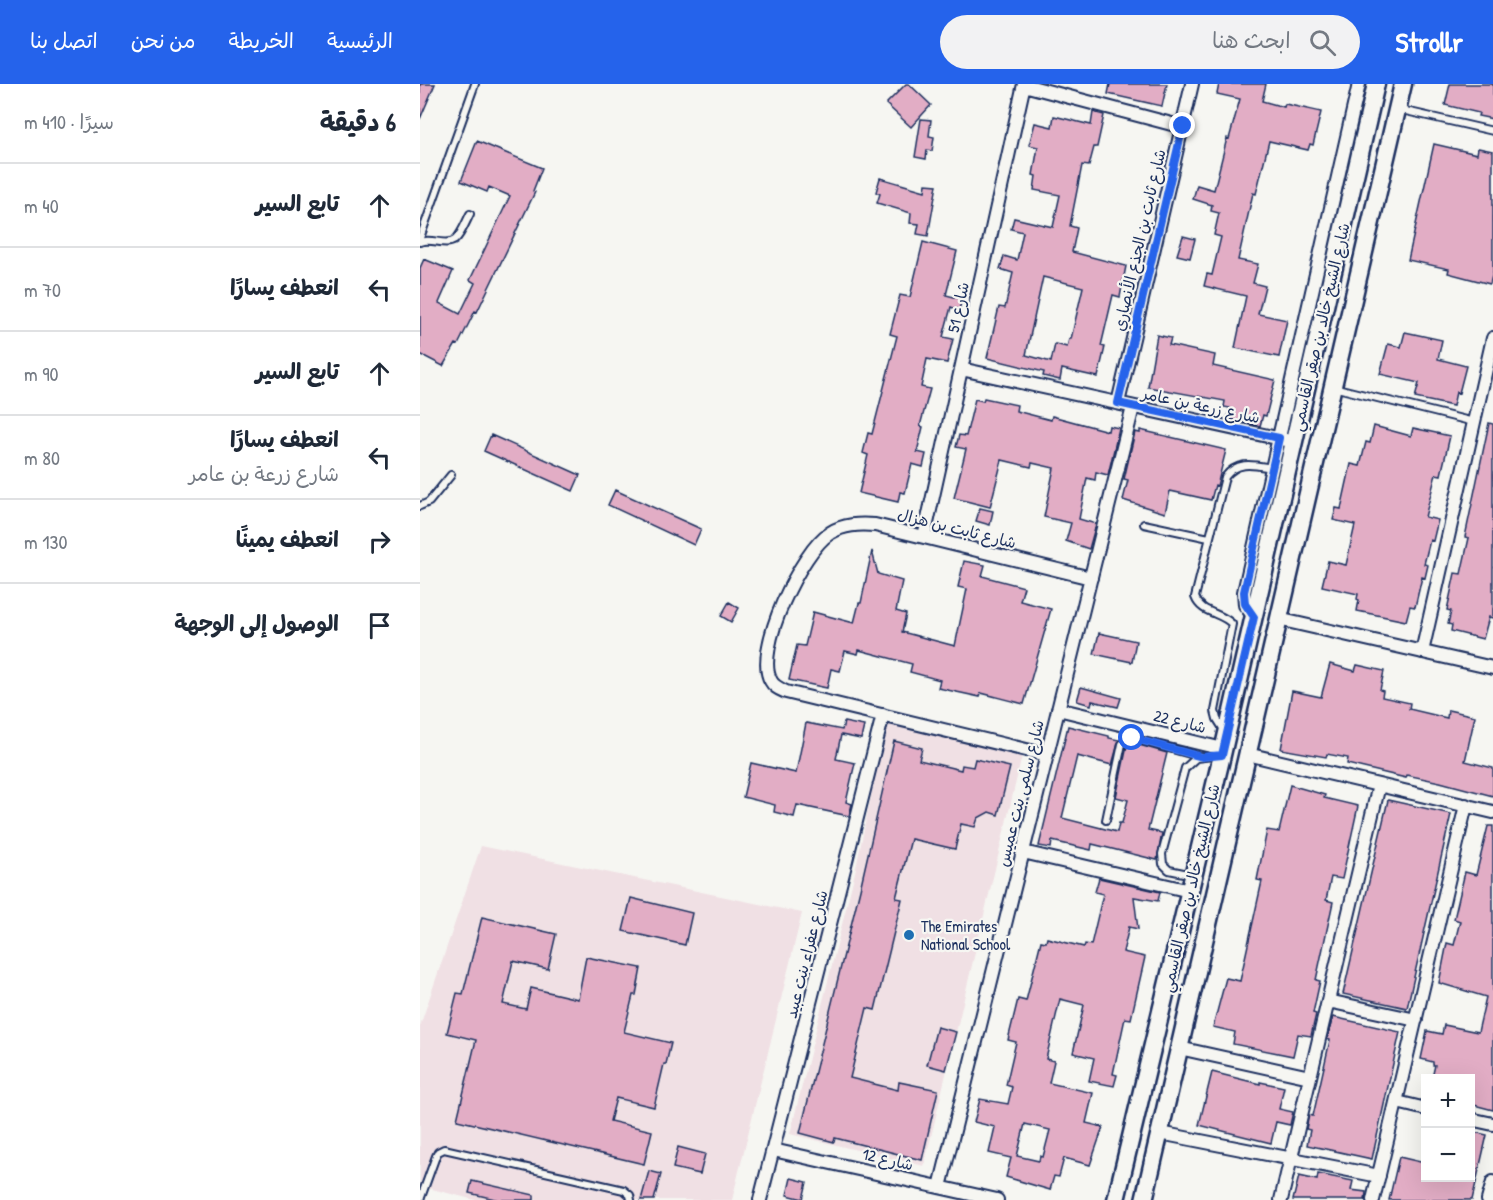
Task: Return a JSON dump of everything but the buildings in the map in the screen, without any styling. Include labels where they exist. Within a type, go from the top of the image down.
[{"type":"main road","name":"شارع الشيخ خالد بن صقر القاسمي","points":[[1116,1200],[1254,617],[1286,440],[1376,84]]},
{"type":"main road","name":"شارع الشيخ خالد بن صقر القاسمي","points":[[1144,1200],[1403,84]]},
{"type":"main road","points":[[1135,1120],[1137,1137],[1133,1167],[1141,1174],[1152,1168]]},
{"type":"street","points":[[1024,84],[1183,126]]},
{"type":"street","name":"شارع 51","points":[[924,537],[1024,84]]},
{"type":"street","name":"شارع ثابت بن الجذع الأنصاري","points":[[1118,403],[1192,84]]},
{"type":"street","points":[[1254,617],[1245,604],[1244,592],[1272,468],[1286,440],[1359,84]]},
{"type":"street","points":[[1422,652],[1493,338]]},
{"type":"street","name":"شارع زرعة بن عامر","points":[[961,369],[1286,440]]},
{"type":"street","name":"شارع سلمى بنت عميس","points":[[940,1187],[1133,407]]},
{"type":"street","name":"شارع ثابت بن هزال","points":[[883,715],[786,692],[777,688],[771,681],[768,664],[776,620],[794,579],[819,542],[831,532],[844,526],[875,525],[1091,578]]},
{"type":"street","points":[[1278,619],[1493,668]]},
{"type":"street","name":"شارع 22","points":[[1058,709],[1224,746]]},
{"type":"street","points":[[883,715],[1047,755]]},
{"type":"street","name":"شارع عفراء بنت عبيد","points":[[760,1200],[883,715]]},
{"type":"street","points":[[1247,754],[1493,812]]},
{"type":"street","points":[[1281,1200],[1378,785]]},
{"type":"street","points":[[1373,1200],[1466,806]]},
{"type":"street","points":[[1023,852],[1192,883]]},
{"type":"street","points":[[1328,1001],[1416,1020]]},
{"type":"street","points":[[1179,1048],[1310,1077]]},
{"type":"street","points":[[1397,1102],[1421,1108]]},
{"type":"street","points":[[1475,1120],[1493,1124]]},
{"type":"street","points":[[1160,1133],[1379,1176]]},
{"type":"street","name":"شارع 12","points":[[773,1150],[997,1200]]},
{"type":"street","points":[[1488,1200],[1493,1182]]},
{"type":"lane","points":[[470,214],[456,240],[450,243],[431,239],[420,240],[475,84]]},
{"type":"lane","points":[[1397,109],[1493,131]]},
{"type":"lane","points":[[1332,387],[1474,422]]},
{"type":"lane","points":[[1192,883],[1169,870],[1162,860],[1185,768],[1192,760],[1224,746],[1221,727],[1215,711],[1232,624],[1202,608],[1195,597],[1222,483],[1229,471],[1242,464],[1272,468]]},
{"type":"lane","points":[[420,506],[429,502],[451,475]]},
{"type":"lane","points":[[1144,524],[1209,538]]},
{"type":"lane","points":[[1106,820],[1125,739],[1202,757]]},
{"type":"lane","points":[[420,1200],[436,1156],[444,1149],[624,1190],[630,1195],[631,1200]]},
{"type":"shaded area","name":"The Emirates National School","points":[[886,723],[1023,752],[924,1166],[790,1134],[856,868]]},
{"type":"shaded area","points":[[481,846],[802,913],[732,1200],[475,1200],[420,1186],[420,1026]]},
{"type":"place","name":"The Emirates National School","points":[[909,935]]},
{"type":"route","points":[[1132,738],[1202,757],[1222,755],[1254,617],[1245,604],[1244,592],[1279,438],[1118,403],[1183,126]]}]
